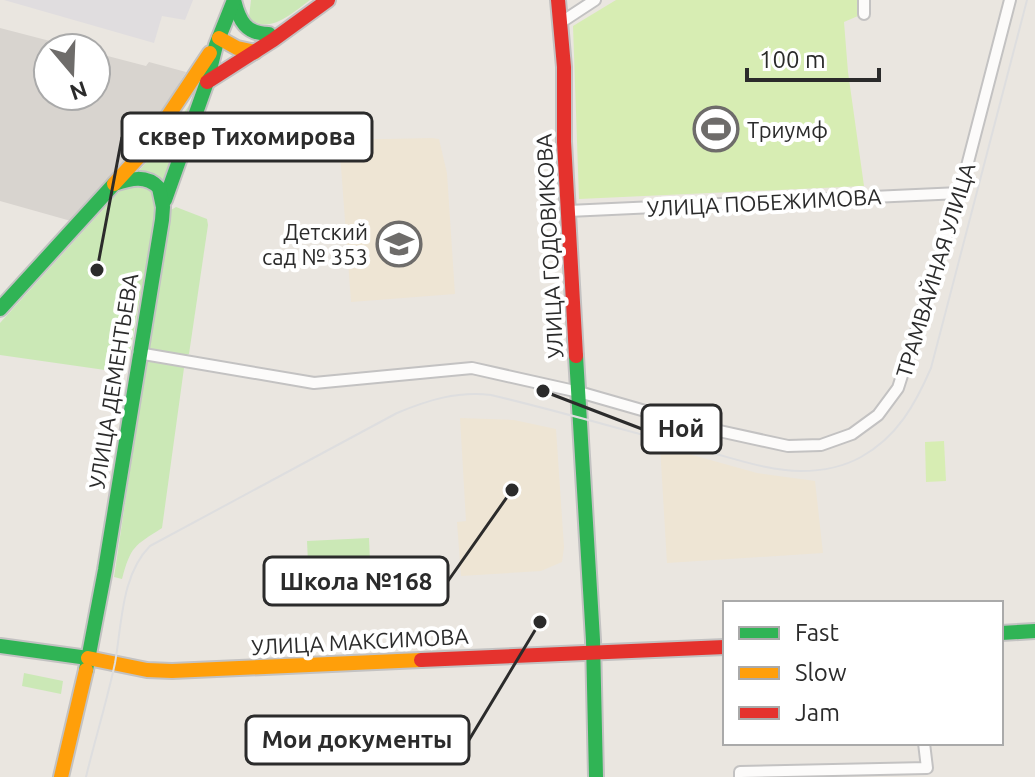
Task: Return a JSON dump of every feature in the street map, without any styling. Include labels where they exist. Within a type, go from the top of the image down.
[{"type":"main road","points":[[234,0],[243,26],[255,33],[269,34]]},
{"type":"main road","points":[[0,309],[146,149],[205,74],[234,0]]},
{"type":"main road","points":[[205,74],[249,51],[328,0]]},
{"type":"main road","name":"УЛИЦА ГОДОВИКОВА","points":[[558,0],[594,654],[596,777]]},
{"type":"main road","points":[[249,51],[269,34],[291,25]]},
{"type":"main road","points":[[217,41],[249,51]]},
{"type":"main road","name":"УЛИЦА ДЕМЕНТЬЕВА","points":[[61,777],[84,687],[165,200],[205,74]]},
{"type":"main road","points":[[114,184],[139,178],[157,186],[165,200]]},
{"type":"main road","points":[[1003,633],[1035,631]]},
{"type":"main road","name":"УЛИЦА МАКСИМОВА","points":[[0,646],[147,670],[172,671],[723,647]]},
{"type":"street","points":[[560,23],[595,0]]},
{"type":"street","points":[[864,0],[864,14]]},
{"type":"street","name":"ТРАМВАЙНАЯ УЛИЦА","points":[[138,353],[314,383],[472,368],[579,392],[701,427],[788,446],[821,445],[852,434],[878,415],[898,388],[960,193],[1010,0]]},
{"type":"street","name":"УЛИЦА ПОБЕЖИМОВА","points":[[568,211],[960,193]]},
{"type":"street","points":[[740,777],[740,772],[927,768],[924,745]]},
{"type":"shaded area","points":[[4,0],[193,0],[185,20],[162,16],[154,43]]},
{"type":"shaded area","points":[[0,28],[32,36],[32,112],[112,112],[112,57],[146,66],[149,62],[186,72],[148,134],[71,221],[0,201]]},
{"type":"shaded area","name":"Детский сад № 353","points":[[439,139],[447,173],[455,294],[351,302],[339,140]]},
{"type":"shaded area","points":[[460,418],[514,420],[556,429],[564,547],[562,562],[541,571],[461,576],[457,522],[466,521]]},
{"type":"shaded area","points":[[660,446],[757,473],[815,481],[823,553],[667,563]]},
{"type":"green space","points":[[251,0],[310,0],[280,20],[264,24],[256,23],[249,17]]},
{"type":"green space","name":"Триумф","points":[[616,0],[859,0],[858,16],[844,22],[864,186],[579,199],[573,26]]},
{"type":"green space","points":[[190,104],[164,183],[137,173],[163,143]]},
{"type":"green space","points":[[129,185],[155,194],[158,203],[126,373],[0,355],[0,323],[118,193]]},
{"type":"green space","points":[[176,207],[207,219],[208,225],[189,354],[186,355],[152,350],[148,346],[171,210]]},
{"type":"green space","points":[[147,357],[182,364],[184,368],[162,528],[135,548],[122,579],[114,577]]},
{"type":"green space","points":[[944,441],[946,481],[926,482],[925,442]]},
{"type":"green space","points":[[369,538],[371,584],[309,586],[307,541]]},
{"type":"green space","points":[[24,673],[63,681],[61,694],[22,686]]},
{"type":"tram line","points":[[86,777],[115,663],[128,585],[140,558],[150,546],[397,413],[443,398],[466,394],[491,395],[753,464],[801,471],[839,466],[861,457],[885,440],[904,419],[931,368],[1027,0]]},
{"type":"traffic: fast","points":[[234,0],[238,14],[249,29],[269,34]]},
{"type":"traffic: fast","points":[[165,200],[234,0]]},
{"type":"traffic: fast","points":[[0,309],[114,184],[143,179],[159,188],[162,220],[86,670]]},
{"type":"traffic: fast","points":[[576,356],[593,640],[596,777]]},
{"type":"traffic: fast","points":[[1003,633],[1035,631]]},
{"type":"traffic: fast","points":[[0,646],[88,658]]},
{"type":"traffic: slow","points":[[219,38],[237,48],[255,52]]},
{"type":"traffic: slow","points":[[114,184],[146,149],[210,53]]},
{"type":"traffic: slow","points":[[88,658],[147,670],[172,671],[421,660]]},
{"type":"traffic: slow","points":[[61,777],[86,670]]},
{"type":"traffic: jam","points":[[207,82],[328,0]]},
{"type":"traffic: jam","points":[[558,0],[564,67],[564,142],[576,356]]},
{"type":"traffic: jam","points":[[421,660],[723,647]]},
{"type":"place","name":"Триумф","points":[[716,129]]},
{"type":"place","name":"Детский сад № 353","points":[[399,244]]},
{"type":"place","name":"сквер Тихомирова","points":[[97,270]]},
{"type":"place","name":"Ной","points":[[543,391]]},
{"type":"place","name":"Школа №168","points":[[512,490]]},
{"type":"place","name":"Мои документы","points":[[540,622]]}]
